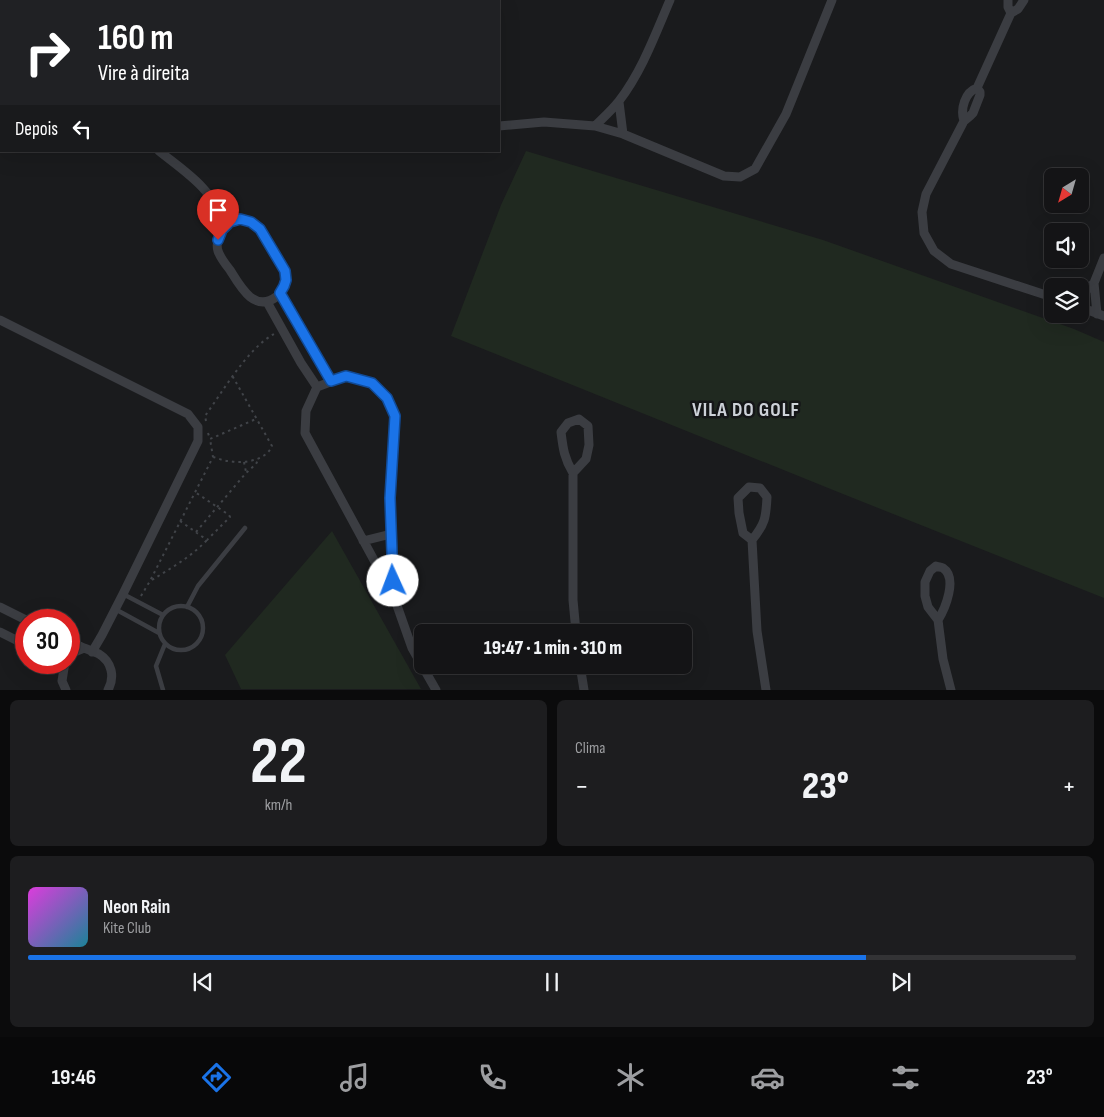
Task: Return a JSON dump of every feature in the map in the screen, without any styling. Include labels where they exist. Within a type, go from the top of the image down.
[{"type":"street","points":[[595,126],[619,102],[650,48],[670,0]]},
{"type":"street","points":[[500,126],[544,122],[595,126],[623,134],[724,176],[740,177],[755,169],[786,114],[832,0]]},
{"type":"street","points":[[1008,0],[1008,7],[1011,13]]},
{"type":"street","points":[[1024,0],[1018,9],[1011,13],[977,88],[969,93],[962,109],[964,121],[926,194],[922,212],[924,233],[934,251],[951,264],[1044,294]]},
{"type":"street","points":[[619,102],[623,134]]},
{"type":"street","points":[[160,152],[202,187],[230,222]]},
{"type":"street","points":[[240,219],[251,222],[260,229],[285,271],[286,280],[280,293],[267,302],[251,298],[243,292],[218,251],[218,240],[222,230],[230,222],[240,219]]},
{"type":"street","points":[[1089,288],[1094,284],[1104,258]]},
{"type":"street","points":[[1094,284],[1101,315]]},
{"type":"street","points":[[280,293],[331,381]]},
{"type":"street","points":[[267,302],[317,387]]},
{"type":"street","points":[[1089,310],[1101,315]]},
{"type":"street","points":[[0,320],[179,409],[188,414],[198,427],[198,441],[102,635],[88,650],[80,652]]},
{"type":"street","points":[[394,597],[390,498],[395,416],[387,398],[372,383],[346,376],[317,387],[306,411],[305,433],[394,597],[412,648],[436,690]]},
{"type":"street","points":[[573,473],[586,459],[589,444],[588,426],[579,419],[568,423],[561,432],[566,461],[573,473],[576,624]]},
{"type":"street","points":[[752,540],[743,533],[738,498],[749,487],[760,488],[767,497],[766,516],[761,528],[752,540],[757,631],[766,690]]},
{"type":"street","points":[[363,541],[391,534]]},
{"type":"street","points":[[938,620],[949,596],[950,585],[949,576],[943,568],[936,566],[930,571],[925,582],[925,596],[928,607],[938,620],[943,659],[951,690]]},
{"type":"street","points":[[0,607],[15,614]]},
{"type":"street","points":[[0,632],[15,640]]},
{"type":"street","points":[[80,646],[100,655],[108,662],[113,674],[108,690]]},
{"type":"street","points":[[63,674],[62,681],[66,690]]},
{"type":"street","points":[[581,674],[584,690]]},
{"type":"lane","points":[[187,607],[198,586],[245,528]]},
{"type":"lane","points":[[123,594],[163,615]]},
{"type":"lane","points":[[180,606],[187,607],[199,615],[204,629],[198,643],[192,648],[178,651],[165,644],[159,633],[159,626],[163,615],[168,610],[180,606]]},
{"type":"lane","points":[[115,609],[159,633]]},
{"type":"lane","points":[[163,690],[156,666],[165,644]]},
{"type":"path","points":[[138,602],[213,457],[206,416],[256,348],[282,329]]},
{"type":"path","points":[[213,457],[228,462],[244,462],[259,458],[268,452],[272,446],[233,377]]},
{"type":"path","points":[[210,439],[256,419]]},
{"type":"path","points":[[196,532],[246,473],[256,464],[259,458]]},
{"type":"path","points":[[244,462],[246,473]]},
{"type":"path","points":[[150,581],[201,547],[230,517],[195,492]]},
{"type":"path","points":[[180,521],[207,540]]},
{"type":"shaded area","points":[[526,151],[823,240],[1044,318],[1044,323],[1057,323],[1104,342],[1104,598],[451,336],[501,205]]},
{"type":"shaded area","points":[[332,531],[421,689],[241,689],[225,655]]},
{"type":"district","name":"VILA DO GOLF","points":[[746,409]]},
{"type":"route","points":[[218,240],[222,230],[230,222],[240,219],[251,222],[260,229],[285,271],[286,280],[280,293],[331,381],[346,376],[372,383],[387,398],[395,416],[390,498],[393,581]]}]
